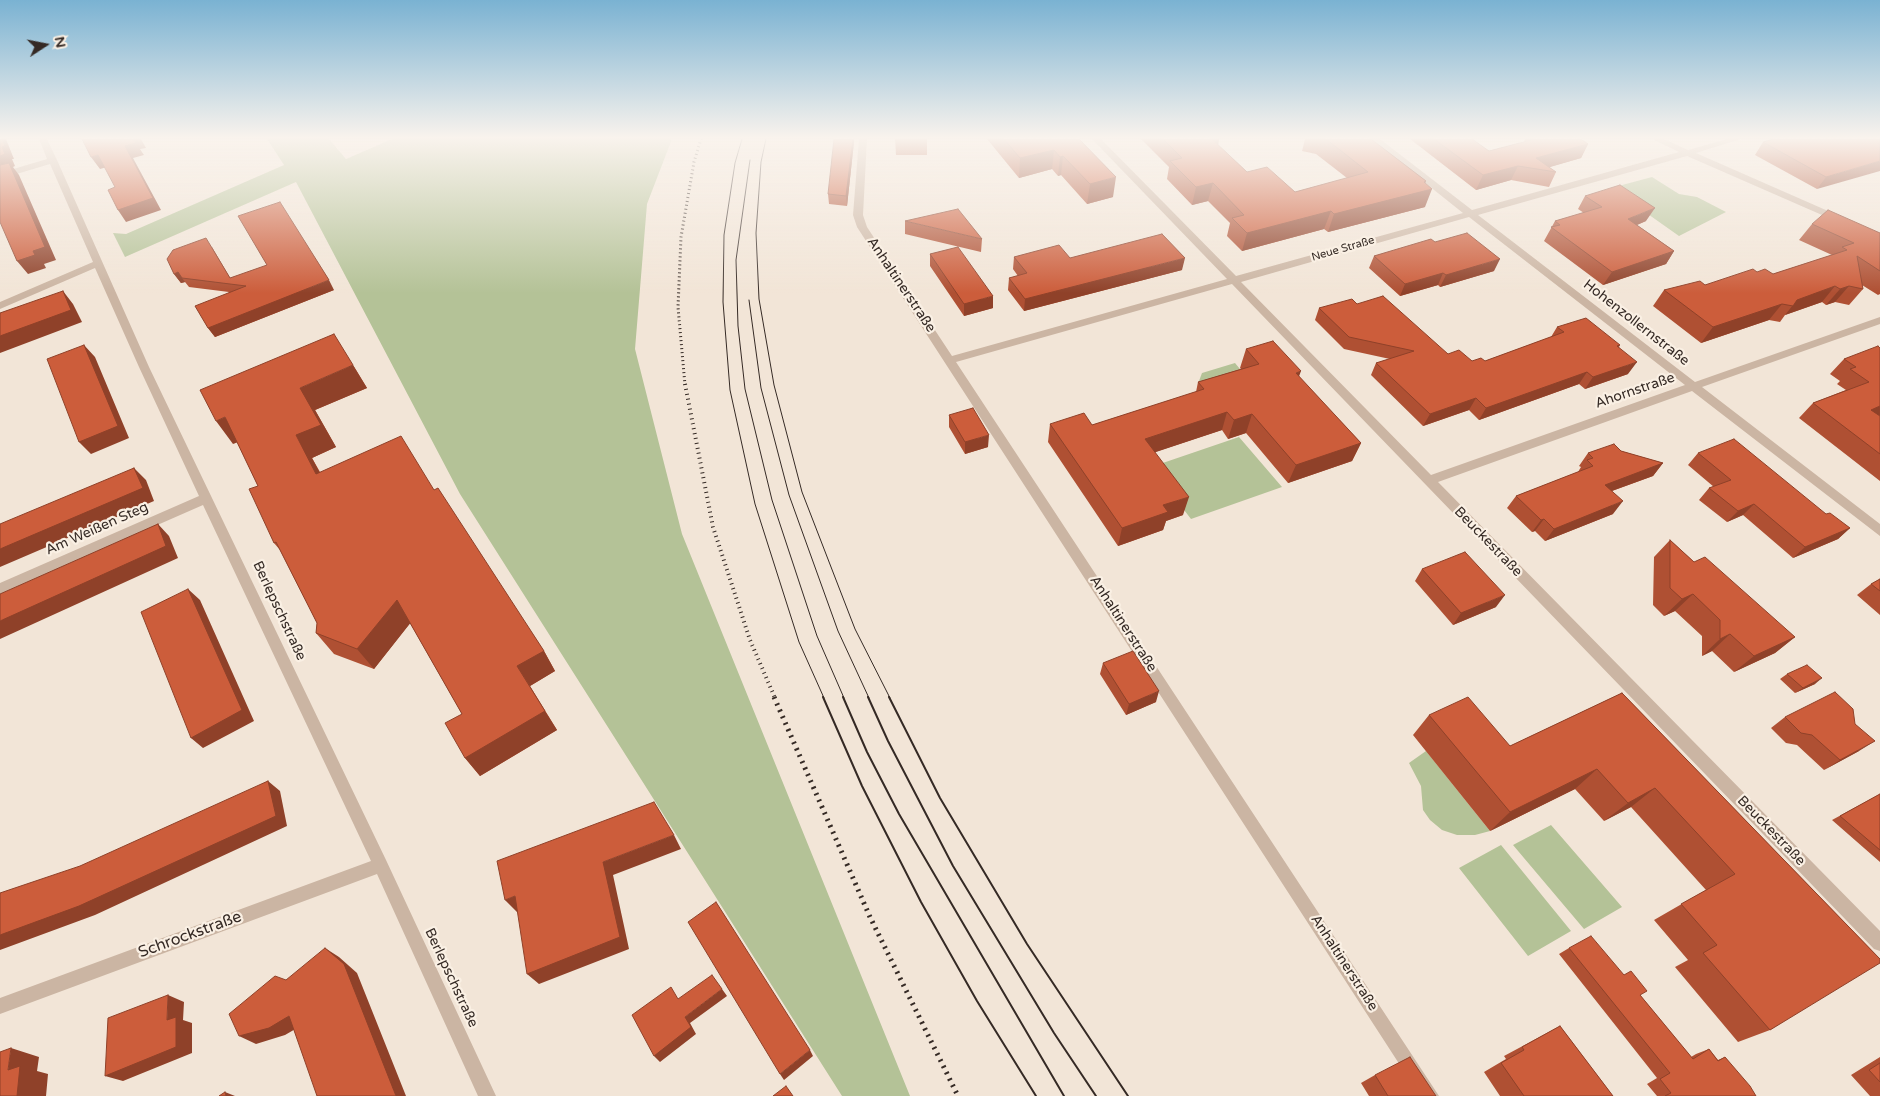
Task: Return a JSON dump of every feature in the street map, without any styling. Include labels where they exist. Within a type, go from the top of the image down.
[{"type":"street","name":"Berlepschstraße","points":[[66,190],[144,367],[381,865],[487,1096]]},
{"type":"street","name":"Anhaltinerstraße","points":[[861,190],[860,222],[1430,1096]]},
{"type":"street","name":"Beuckestraße","points":[[1145,190],[1880,943]]},
{"type":"street","name":"Hohenzollernstraße","points":[[1440,190],[1880,531]]},
{"type":"street","name":"Neue Straße","points":[[950,360],[1556,190]]},
{"type":"street","points":[[1773,190],[1853,225]]},
{"type":"street","points":[[0,306],[98,263]]},
{"type":"street","name":"Ahornstraße","points":[[1428,481],[1880,320]]},
{"type":"street","name":"Am Weißen Steg","points":[[0,589],[207,498]]},
{"type":"street","name":"Schrockstraße","points":[[0,1006],[381,865]]},
{"type":"green space","points":[[226,190],[277,190],[125,257],[113,233],[126,234]]},
{"type":"green space","points":[[300,190],[652,190],[647,204],[635,349],[682,534],[910,1096],[842,1096],[460,494]]},
{"type":"green space","points":[[1614,190],[1673,190],[1679,194],[1697,197],[1726,212],[1679,236]]},
{"type":"green space","points":[[1235,363],[1249,380],[1210,393],[1199,381],[1202,373]]},
{"type":"green space","points":[[1239,437],[1282,487],[1191,519],[1151,467]]},
{"type":"green space","points":[[1426,751],[1490,831],[1475,835],[1457,835],[1442,830],[1430,820],[1423,810],[1421,786],[1409,763]]},
{"type":"green space","points":[[1551,825],[1622,907],[1584,929],[1513,845]]},
{"type":"green space","points":[[1501,845],[1571,931],[1528,956],[1459,868]]},
{"type":"building","points":[[0,190],[21,190],[45,247],[33,251],[35,255],[17,261],[0,222]]},
{"type":"building","points":[[108,190],[149,190],[153,198],[118,210]]},
{"type":"building","points":[[828,190],[847,190],[846,196],[828,194]]},
{"type":"building","points":[[1220,190],[1293,190],[1295,192],[1302,190],[1428,190],[1334,214],[1331,211],[1247,233],[1232,218],[1244,215]]},
{"type":"building","points":[[1604,190],[1628,190],[1655,208],[1628,219],[1674,251],[1612,272],[1551,227],[1560,225],[1555,221],[1602,207],[1585,196]]},
{"type":"building","points":[[280,202],[329,280],[208,328],[195,306],[246,286],[182,278],[178,272],[174,274],[167,259],[173,250],[206,238],[230,278],[267,265],[238,216]]},
{"type":"building","points":[[958,209],[982,239],[905,221]]},
{"type":"building","points":[[1828,210],[1880,233],[1880,271],[1857,256],[1863,289],[1849,286],[1840,289],[1835,286],[1797,300],[1793,306],[1782,304],[1713,327],[1664,290],[1700,281],[1705,285],[1753,269],[1757,272],[1765,269],[1773,274],[1847,250],[1842,247],[1854,243],[1812,224]]},
{"type":"building","points":[[1467,233],[1500,259],[1446,275],[1443,273],[1405,284],[1374,256],[1431,239],[1435,242]]},
{"type":"building","points":[[1162,234],[1185,258],[1025,299],[1009,278],[1027,273],[1014,257],[1059,245],[1070,258]]},
{"type":"building","points":[[958,247],[993,296],[964,304],[930,254]]},
{"type":"building","points":[[63,291],[71,310],[0,336],[0,313]]},
{"type":"building","points":[[1383,296],[1448,354],[1459,350],[1472,361],[1481,358],[1485,361],[1564,332],[1557,327],[1586,318],[1620,345],[1617,346],[1637,362],[1593,377],[1587,372],[1486,408],[1476,398],[1430,414],[1376,363],[1414,351],[1349,337],[1319,308],[1352,299],[1357,304]]},
{"type":"building","points":[[334,334],[353,365],[300,388],[321,425],[296,435],[316,474],[401,436],[434,490],[438,488],[544,651],[517,666],[545,711],[465,758],[445,723],[462,714],[397,600],[357,649],[316,633],[317,623],[276,542],[274,543],[249,489],[258,486],[225,417],[216,421],[200,390]]},
{"type":"building","points":[[1273,341],[1301,371],[1296,373],[1361,443],[1296,465],[1252,414],[1234,420],[1227,412],[1145,439],[1189,497],[1163,505],[1168,512],[1122,528],[1050,424],[1084,413],[1092,425],[1204,389],[1198,382],[1259,364],[1246,349]]},
{"type":"building","points":[[84,345],[118,426],[79,442],[47,359]]},
{"type":"building","points":[[1878,346],[1880,348],[1880,406],[1871,410],[1880,416],[1880,454],[1813,403],[1869,382],[1850,369],[1856,367],[1844,359]]},
{"type":"building","points":[[973,408],[989,435],[965,442],[949,415]]},
{"type":"building","points":[[1734,439],[1826,514],[1830,513],[1850,528],[1805,547],[1754,504],[1738,511],[1709,488],[1731,480],[1698,453]]},
{"type":"building","points":[[1614,444],[1621,451],[1663,463],[1605,485],[1623,501],[1554,529],[1544,519],[1541,520],[1516,496],[1593,466],[1587,460],[1593,458],[1588,453]]},
{"type":"building","points":[[134,468],[143,488],[0,549],[0,524]]},
{"type":"building","points":[[158,524],[166,546],[0,621],[0,594]]},
{"type":"building","points":[[1670,540],[1694,562],[1705,557],[1795,637],[1754,656],[1730,634],[1720,639],[1720,620],[1693,594],[1682,599],[1670,588]]},
{"type":"building","points":[[1465,552],[1505,595],[1461,613],[1422,569]]},
{"type":"building","points":[[1880,579],[1880,591],[1871,584]]},
{"type":"building","points":[[188,589],[242,710],[191,738],[141,612]]},
{"type":"building","points":[[1133,651],[1159,691],[1129,704],[1103,663]]},
{"type":"building","points":[[1807,665],[1822,678],[1803,688],[1787,674]]},
{"type":"building","points":[[1835,692],[1853,709],[1855,724],[1875,741],[1840,760],[1812,735],[1801,733],[1785,717]]},
{"type":"building","points":[[1622,693],[1880,959],[1880,963],[1770,1030],[1703,953],[1717,945],[1681,904],[1735,874],[1655,788],[1628,803],[1597,769],[1510,812],[1429,715],[1468,697],[1510,746]]},
{"type":"building","points":[[268,781],[276,816],[79,906],[0,935],[0,893],[80,866]]},
{"type":"building","points":[[1880,794],[1880,850],[1840,816]]},
{"type":"building","points":[[654,802],[674,835],[603,862],[620,937],[527,974],[515,896],[505,900],[497,861]]},
{"type":"building","points":[[716,902],[810,1050],[780,1074],[688,922]]},
{"type":"building","points":[[1591,936],[1624,975],[1631,971],[1647,991],[1640,995],[1693,1059],[1709,1049],[1718,1061],[1725,1057],[1750,1086],[1756,1096],[1665,1096],[1671,1093],[1660,1079],[1670,1073],[1569,948]]},
{"type":"building","points":[[325,948],[344,964],[396,1096],[317,1096],[289,1016],[269,1028],[239,1036],[229,1014],[275,976],[286,980]]},
{"type":"building","points":[[712,975],[722,989],[685,1017],[691,1027],[654,1056],[632,1015],[671,987],[678,999]]},
{"type":"building","points":[[168,995],[167,1020],[176,1017],[176,1047],[105,1076],[108,1018]]},
{"type":"building","points":[[1560,1026],[1613,1096],[1524,1096],[1501,1063],[1524,1050],[1522,1047]]},
{"type":"building","points":[[11,1048],[8,1070],[20,1066],[17,1096],[0,1096],[0,1052]]},
{"type":"building","points":[[1410,1057],[1436,1096],[1388,1096],[1375,1075]]},
{"type":"building","points":[[1880,1063],[1880,1082],[1869,1070]]},
{"type":"building","points":[[786,1086],[793,1096],[773,1096]]},
{"type":"tram line","points":[[731,190],[724,235],[723,302],[730,390],[755,504],[799,642],[824,698]]},
{"type":"tram line","points":[[746,190],[736,260],[738,326],[745,389],[772,500],[817,636],[844,698]]},
{"type":"tram line","points":[[759,190],[756,233],[759,299],[774,385],[802,492],[855,629],[890,698]]},
{"type":"tram line","points":[[749,300],[761,388],[789,495],[838,631],[869,698]]},
{"type":"tram line","points":[[823,697],[862,786],[921,902],[977,1001],[1036,1096]]},
{"type":"tram line","points":[[843,697],[867,752],[899,814],[1064,1096]]},
{"type":"tram line","points":[[868,697],[888,741],[953,866],[1054,1033],[1096,1096]]},
{"type":"tram line","points":[[889,697],[940,798],[1027,944],[1128,1096]]},
{"type":"railway","points":[[685,385],[678,307],[681,237],[689,190]]},
{"type":"railway","points":[[685,384],[713,527],[750,640],[775,698]]},
{"type":"railway","points":[[774,697],[870,917],[958,1096]]}]
